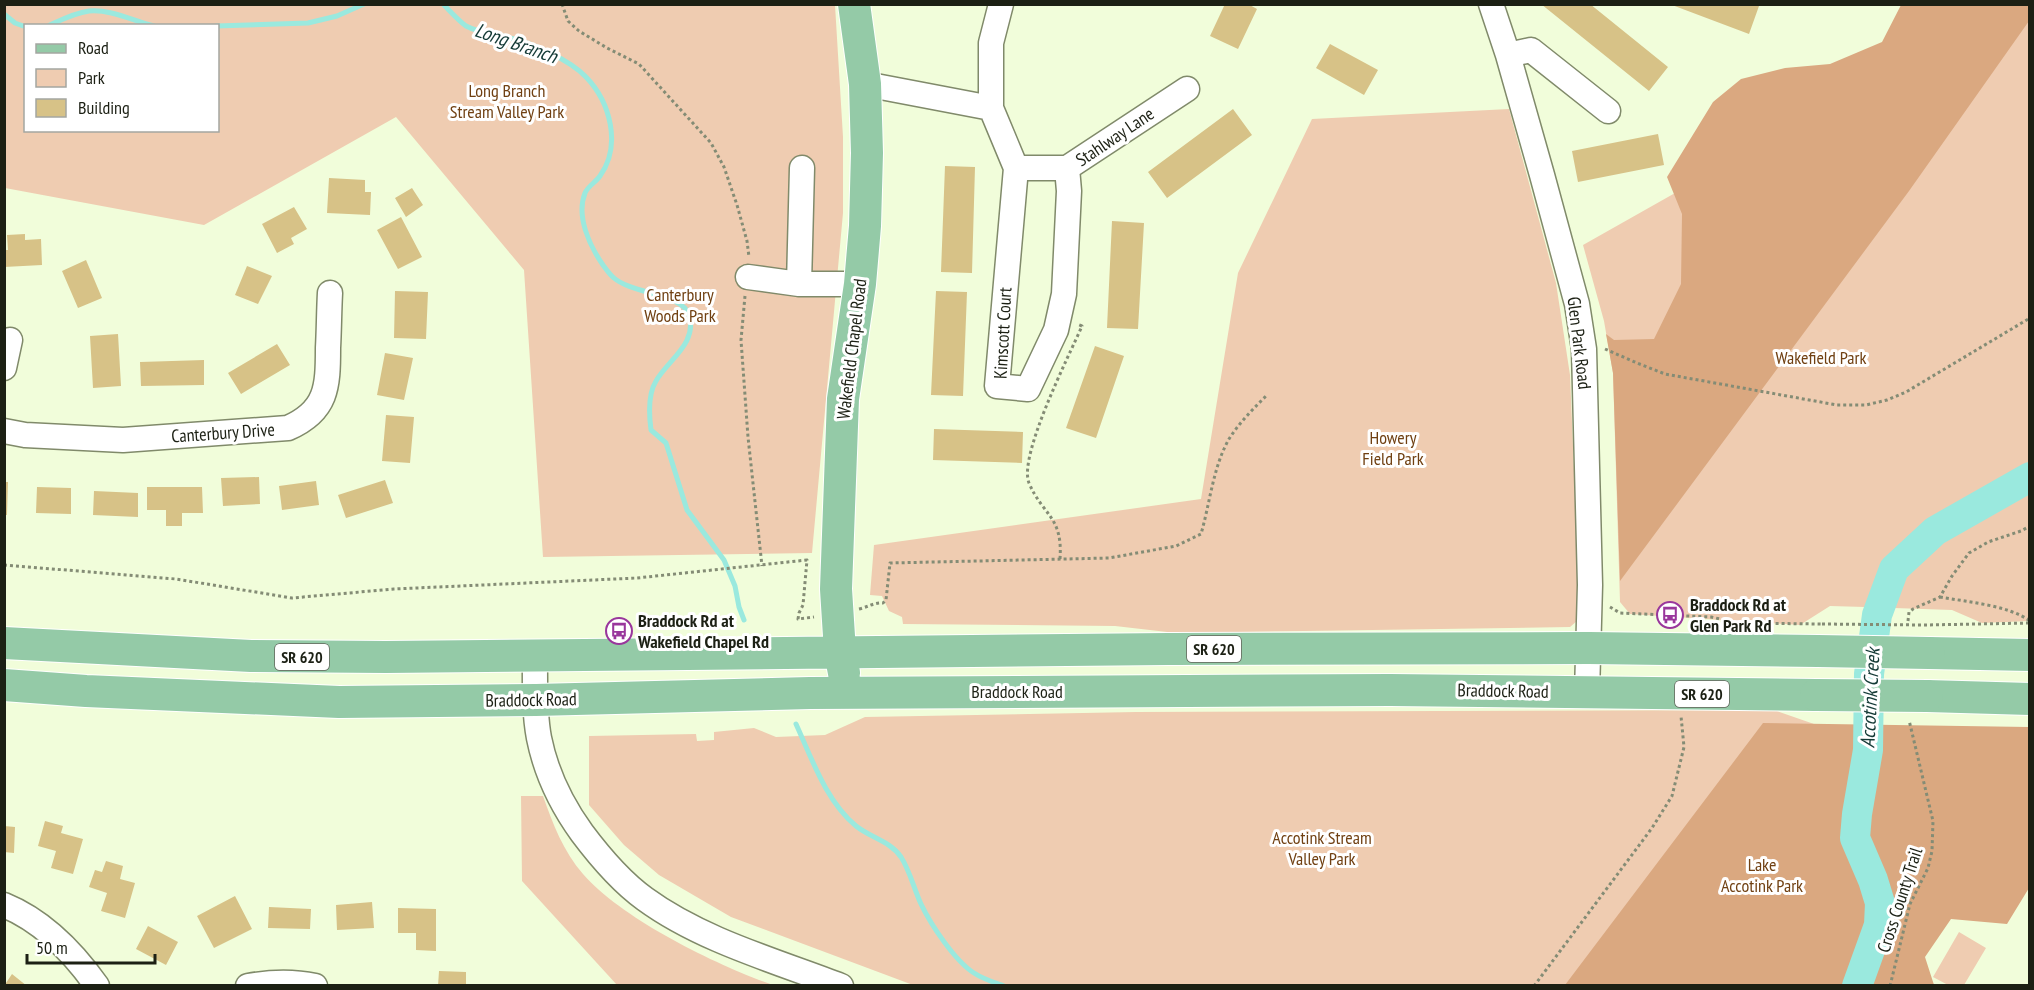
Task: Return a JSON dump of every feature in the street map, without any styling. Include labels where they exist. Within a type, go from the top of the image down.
[{"type":"main road","name":"Wakefield Chapel Road","points":[[848,693],[840,652],[836,589],[843,399],[861,284],[867,153],[865,84],[854,4]]},
{"type":"main road","name":"SR 620","points":[[4,643],[251,656],[535,656],[1589,648],[1820,637],[1926,639],[2030,655]]},
{"type":"main road","name":"Braddock Road","points":[[4,685],[86,691],[339,702],[848,693],[1378,690],[1816,695],[1918,707],[2030,699]]},
{"type":"street","points":[[1002,4],[991,43],[992,108],[1016,168]]},
{"type":"street","name":"Glen Park Road","points":[[1491,4],[1508,55],[1577,304],[1584,353],[1590,585],[1587,693]]},
{"type":"street","points":[[1508,55],[1532,50],[1608,111]]},
{"type":"street","points":[[865,84],[992,108]]},
{"type":"street","name":"Stahlway Lane","points":[[1016,168],[1067,168],[1187,89]]},
{"type":"street","points":[[799,284],[802,168]]},
{"type":"street","name":"Kimscott Court","points":[[1016,168],[997,386],[1028,389],[1056,330],[1064,294],[1069,191],[1067,168]]},
{"type":"street","points":[[748,277],[799,284],[861,284]]},
{"type":"street","name":"Canterbury Drive","points":[[4,431],[25,435],[123,440],[288,428],[302,422],[314,411],[323,399],[328,383],[330,293]]},
{"type":"street","points":[[4,368],[10,340]]},
{"type":"street","points":[[535,656],[538,736],[545,763],[555,789],[574,822],[599,856],[644,899],[673,917],[712,936],[841,986]]},
{"type":"street","points":[[4,905],[34,921],[62,945],[97,986]]},
{"type":"street","points":[[248,986],[280,982],[315,986]]},
{"type":"path","points":[[562,4],[568,21],[579,31],[639,64],[711,143],[724,167],[743,223],[749,258],[741,340],[762,566]]},
{"type":"path","points":[[1059,316],[1082,326],[1041,421],[1031,450],[1028,469],[1029,483],[1055,521],[1061,543],[1060,559]]},
{"type":"path","points":[[1584,353],[1596,352],[1598,348],[1606,349],[1655,371],[1820,402],[1866,405],[1906,392],[2030,318]]},
{"type":"path","points":[[871,606],[877,602],[884,603],[886,600],[890,563],[1109,558],[1176,546],[1201,534],[1216,470],[1229,439],[1266,396]]},
{"type":"path","points":[[1941,597],[1952,576],[1970,553],[1988,542],[2030,526]]},
{"type":"path","points":[[4,565],[176,579],[292,598],[394,589],[555,583],[710,572],[807,560]]},
{"type":"path","points":[[1908,621],[1909,612],[1913,609],[1941,597],[2022,615],[2030,622]]},
{"type":"path","points":[[1608,605],[1620,613],[1711,617],[1820,637],[1926,639],[2030,622]]},
{"type":"path","points":[[1534,986],[1652,828],[1672,796],[1684,747],[1681,693]]},
{"type":"path","name":"Cross County Trail","points":[[1890,986],[1910,904],[1928,868],[1932,851],[1933,821],[1918,707]]},
{"type":"green space","name":"Canterbury Woods Park","points":[[4,5],[835,5],[843,137],[843,213],[812,553],[543,557],[524,270],[396,117],[204,225],[5,188]]},
{"type":"green space","points":[[1901,5],[2029,5],[2029,21],[1909,191],[1620,581],[1613,373],[1606,334],[1614,340],[1654,339],[1681,284],[1682,214],[1667,177],[1713,102],[1741,79],[1785,68],[1830,64],[1882,42]]},
{"type":"green space","name":"Wakefield Park","points":[[2029,5],[2029,621],[1982,623],[1952,610],[1830,606],[1800,625],[1630,614],[1620,602],[1613,373],[1604,321],[1583,245],[1884,75]]},
{"type":"green space","name":"Howery Field Park","points":[[1509,109],[1556,283],[1570,375],[1580,613],[1577,621],[1570,627],[1176,633],[1115,626],[903,624],[902,617],[889,611],[882,596],[870,595],[874,545],[1201,499],[1238,273],[1312,119]]},
{"type":"green space","name":"Accotink Stream Valley Park","points":[[1774,710],[1814,724],[1934,985],[913,985],[731,917],[659,875],[624,845],[589,805],[589,736],[696,734],[697,741],[714,740],[714,732],[754,728],[776,737],[825,735],[865,717],[1136,712]]},
{"type":"green space","name":"Lake Accotink Park","points":[[1763,723],[2029,727],[2029,888],[2007,924],[1951,919],[1925,957],[1934,985],[1565,985]]},
{"type":"green space","points":[[521,796],[543,796],[559,837],[576,865],[600,891],[621,908],[698,953],[773,985],[617,985],[522,881]]},
{"type":"green space","points":[[1959,932],[1986,948],[1964,985],[1948,985],[1933,977]]},
{"type":"building","points":[[1225,4],[1248,4],[1257,9],[1238,49],[1210,36]]},
{"type":"building","points":[[1541,4],[1590,4],[1668,67],[1649,91]]},
{"type":"building","points":[[1755,4],[1759,6],[1749,34],[1672,5]]},
{"type":"building","points":[[1330,44],[1378,70],[1364,95],[1316,68]]},
{"type":"building","points":[[1233,109],[1252,135],[1167,198],[1148,172]]},
{"type":"building","points":[[1658,134],[1664,165],[1578,182],[1572,151]]},
{"type":"building","points":[[945,166],[975,167],[972,273],[941,272]]},
{"type":"building","points":[[329,178],[365,180],[365,192],[371,192],[370,215],[327,213]]},
{"type":"building","points":[[412,188],[423,205],[406,217],[395,198]]},
{"type":"building","points":[[294,207],[307,229],[291,238],[294,244],[277,253],[262,224]]},
{"type":"building","points":[[401,217],[422,257],[398,269],[377,230]]},
{"type":"building","points":[[1112,221],[1144,223],[1138,329],[1107,328]]},
{"type":"building","points":[[25,234],[25,240],[41,239],[42,265],[4,267],[4,250],[8,250],[7,235]]},
{"type":"building","points":[[86,260],[102,298],[78,308],[62,271]]},
{"type":"building","points":[[247,266],[272,276],[258,304],[235,295]]},
{"type":"building","points":[[395,291],[428,292],[426,339],[394,338]]},
{"type":"building","points":[[936,291],[967,292],[963,396],[931,395]]},
{"type":"building","points":[[118,334],[121,386],[93,388],[90,336]]},
{"type":"building","points":[[277,344],[290,365],[241,394],[228,373]]},
{"type":"building","points":[[1095,346],[1124,356],[1096,438],[1066,428]]},
{"type":"building","points":[[385,353],[413,358],[404,400],[377,395]]},
{"type":"building","points":[[204,360],[204,385],[141,386],[140,362]]},
{"type":"building","points":[[386,415],[414,417],[410,463],[382,461]]},
{"type":"building","points":[[934,429],[1023,432],[1022,463],[933,460]]},
{"type":"building","points":[[259,477],[260,504],[223,506],[221,478]]},
{"type":"building","points":[[385,480],[393,503],[346,518],[338,495]]},
{"type":"building","points":[[316,481],[319,505],[282,510],[279,486]]},
{"type":"building","points":[[4,482],[8,482],[7,515],[4,515]]},
{"type":"building","points":[[37,487],[71,488],[71,514],[36,513]]},
{"type":"building","points":[[147,487],[202,487],[203,513],[182,513],[182,526],[166,526],[166,510],[147,510]]},
{"type":"building","points":[[94,491],[138,493],[138,517],[93,515]]},
{"type":"building","points":[[45,821],[63,826],[61,833],[83,839],[73,874],[51,868],[56,851],[38,846]]},
{"type":"building","points":[[4,826],[15,827],[14,853],[4,852]]},
{"type":"building","points":[[106,861],[123,866],[120,879],[135,883],[125,918],[101,911],[107,893],[89,887],[95,870],[102,872]]},
{"type":"building","points":[[235,896],[252,929],[214,948],[197,916]]},
{"type":"building","points":[[372,902],[374,928],[337,930],[336,905]]},
{"type":"building","points":[[269,907],[311,909],[310,929],[268,928]]},
{"type":"building","points":[[398,908],[436,909],[436,951],[416,950],[416,933],[398,933]]},
{"type":"building","points":[[148,926],[178,942],[166,965],[136,949]]},
{"type":"building","points":[[439,971],[466,972],[466,986],[438,986]]},
{"type":"building","points":[[12,974],[27,986],[4,986]]},
{"type":"waterway","name":"Long Branch","points":[[219,26],[308,23],[337,16],[364,4]]},
{"type":"waterway","name":"Long Branch","points":[[443,4],[466,26],[519,40],[561,59],[586,77],[607,111],[612,138],[610,151],[607,164],[600,176],[585,193],[582,211],[585,230],[598,257],[614,278],[632,288],[667,298],[685,308],[689,315],[691,325],[686,343],[653,386],[650,405],[651,430],[666,443],[687,510],[724,560],[735,586],[744,620]]},
{"type":"waterway","name":"Long Branch","points":[[52,24],[78,13],[89,11],[114,14],[147,24]]},
{"type":"waterway","name":"Long Branch","points":[[4,14],[15,23],[24,26]]},
{"type":"waterway","name":"Accotink Creek","points":[[1857,986],[1879,925],[1880,903],[1855,838],[1868,750],[1869,674],[1877,615],[1894,569],[1935,531],[2030,477]]},
{"type":"waterway","name":"Long Branch","points":[[796,724],[821,779],[836,804],[856,826],[886,843],[901,857],[925,913],[959,960],[974,973],[1004,986]]},
{"type":"place","name":"Braddock Rd at Glen Park Rd","points":[[1670,615]]},
{"type":"place","name":"Braddock Rd at Wakefield Chapel Rd","points":[[619,631]]},
{"type":"park label","name":"Long Branch Stream Valley Park","points":[[507,101]]}]
